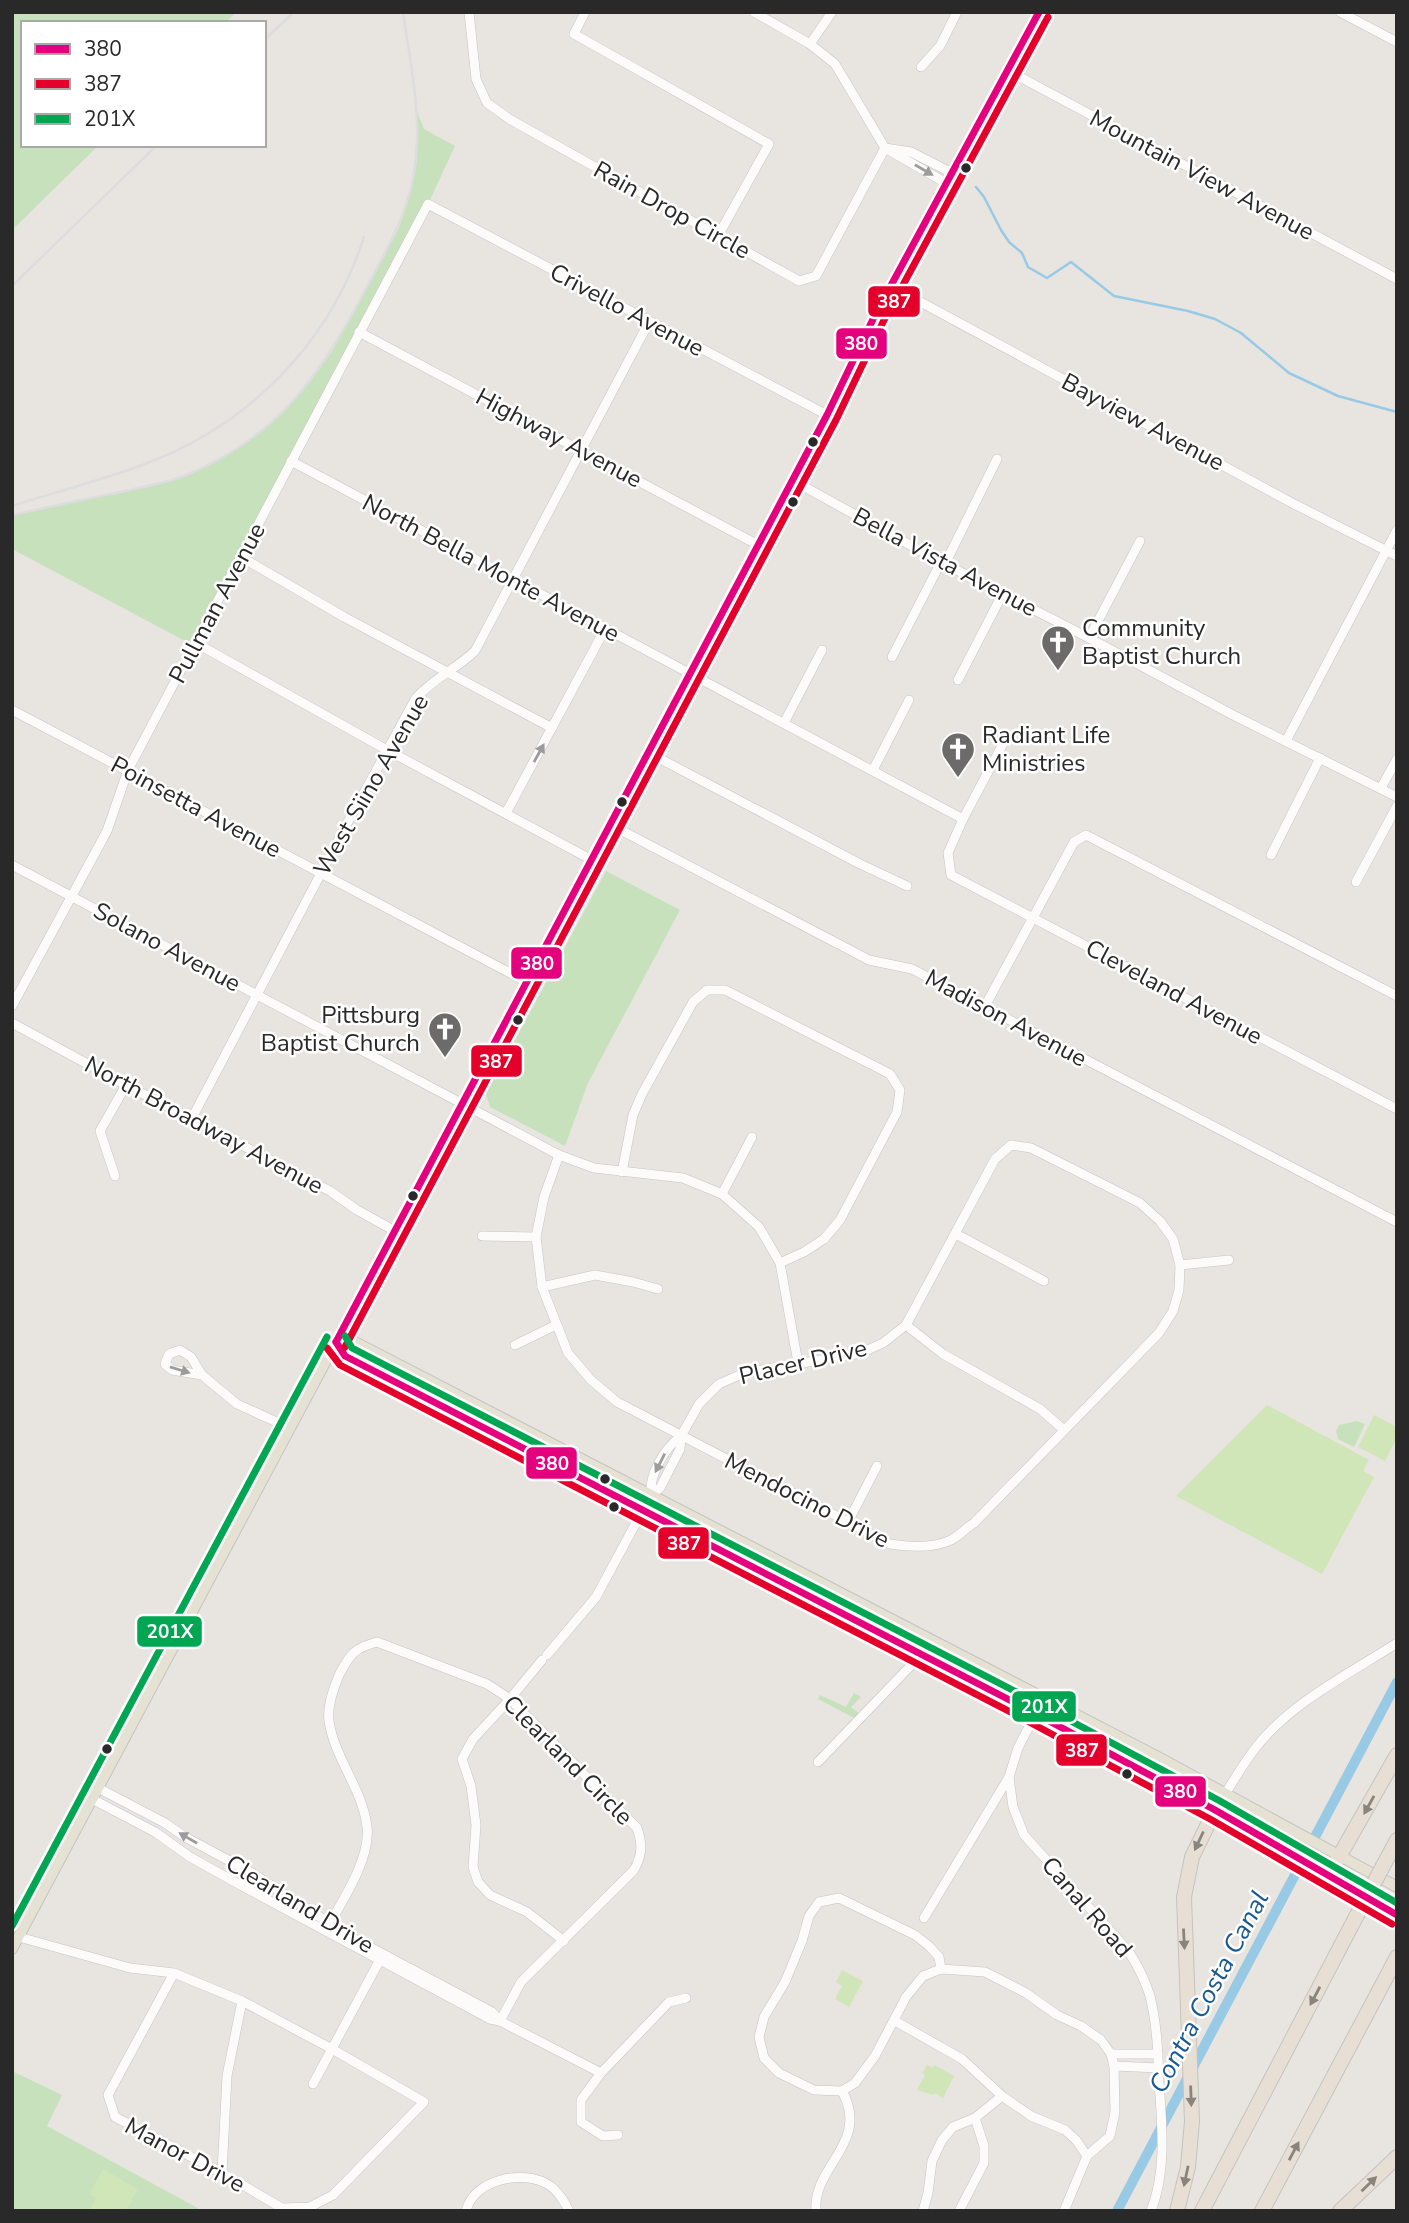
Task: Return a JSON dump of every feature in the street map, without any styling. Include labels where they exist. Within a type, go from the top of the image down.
[{"type":"highway","points":[[1328,1875],[1397,1755]]},
{"type":"highway","points":[[1177,2211],[1192,2140],[1184,1921],[1187,1874],[1198,1841],[1214,1810]]},
{"type":"highway","points":[[1202,2211],[1397,1840]]},
{"type":"highway","points":[[1262,2211],[1397,1957]]},
{"type":"highway","points":[[1340,2211],[1397,2157]]},
{"type":"main road","points":[[12,1949],[593,860],[827,415],[891,286],[1039,12]]},
{"type":"main road","points":[[336,1342],[353,1341],[1227,1793],[1397,1887]]},
{"type":"main road","points":[[336,1342],[345,1356],[1035,1713],[1214,1810],[1397,1915]]},
{"type":"street","name":"Rain Drop Circle","points":[[469,12],[476,79],[487,103],[510,120],[799,281],[816,276],[884,148]]},
{"type":"street","points":[[586,12],[574,34],[769,144],[718,236]]},
{"type":"street","points":[[754,12],[810,44],[835,64],[884,148],[911,152],[949,178]]},
{"type":"street","points":[[810,44],[832,12]]},
{"type":"street","points":[[921,66],[940,46],[957,12]]},
{"type":"street","points":[[1340,12],[1397,42]]},
{"type":"street","name":"Mountain View Avenue","points":[[1007,70],[1397,279]]},
{"type":"street","name":"Crivello Avenue","points":[[428,204],[827,415]]},
{"type":"street","name":"Pullman Avenue","points":[[12,1006],[107,831],[128,771],[428,204]]},
{"type":"street","name":"Bayview Avenue","points":[[891,286],[1292,503],[1397,556]]},
{"type":"street","name":"West Siino Avenue","points":[[192,1118],[416,698],[430,682],[449,672],[475,651],[649,322]]},
{"type":"street","name":"Highway Avenue","points":[[359,332],[758,545]]},
{"type":"street","points":[[892,657],[997,459]]},
{"type":"street","name":"North Bella Monte Avenue","points":[[291,461],[963,818]]},
{"type":"street","name":"Bella Vista Avenue","points":[[792,480],[943,563],[1397,797]]},
{"type":"street","points":[[1286,741],[1397,530]]},
{"type":"street","points":[[1089,638],[1140,541]]},
{"type":"street","points":[[241,557],[344,617],[552,728]]},
{"type":"street","points":[[958,680],[1003,593]]},
{"type":"street","points":[[506,813],[605,629]]},
{"type":"street","points":[[196,643],[387,750],[593,860]]},
{"type":"street","points":[[784,723],[822,650]]},
{"type":"street","points":[[873,770],[909,700]]},
{"type":"street","name":"Poinsetta Avenue","points":[[12,710],[527,982]]},
{"type":"street","points":[[963,818],[1006,738]]},
{"type":"street","points":[[649,753],[907,886]]},
{"type":"street","points":[[1271,855],[1320,758]]},
{"type":"street","points":[[1381,788],[1397,759]]},
{"type":"street","points":[[1356,882],[1397,806]]},
{"type":"street","name":"Cleveland Avenue","points":[[963,818],[948,853],[951,875],[1397,1109]]},
{"type":"street","name":"Madison Avenue","points":[[611,825],[869,960],[912,969],[1397,1222]]},
{"type":"street","points":[[984,1008],[1074,842],[1086,835],[1397,996]]},
{"type":"street","name":"Solano Avenue","points":[[12,865],[559,1155],[594,1168],[682,1178],[722,1194],[759,1227],[780,1263],[799,1363]]},
{"type":"street","points":[[622,1172],[633,1115],[642,1094],[693,1002],[707,990],[725,990],[890,1074],[900,1090],[897,1112],[840,1220],[824,1239],[780,1263]]},
{"type":"street","name":"North Broadway Avenue","points":[[12,1023],[330,1191],[395,1231]]},
{"type":"street","points":[[115,1176],[100,1131],[125,1085]]},
{"type":"street","points":[[722,1194],[752,1137]]},
{"type":"street","name":"Mendocino Drive","points":[[559,1155],[544,1198],[536,1237],[542,1287],[568,1353],[591,1380],[617,1402],[681,1436],[890,1544],[910,1547],[950,1541],[974,1523],[1159,1332],[1173,1311],[1180,1290],[1180,1265],[1173,1240],[1160,1221],[1140,1203],[1031,1147],[1011,1145]]},
{"type":"street","name":"Placer Drive","points":[[564,1941],[527,1912],[490,1895],[478,1882],[473,1867],[476,1825],[471,1786],[462,1759],[473,1739],[596,1597],[644,1510],[651,1495],[650,1482],[669,1445],[681,1436],[699,1404],[719,1384],[744,1373],[861,1353],[883,1342],[906,1325],[995,1159],[1011,1145]]},
{"type":"street","points":[[956,1234],[1044,1281]]},
{"type":"street","points":[[482,1236],[536,1237]]},
{"type":"street","points":[[1180,1265],[1228,1260]]},
{"type":"street","points":[[542,1287],[595,1276],[658,1289]]},
{"type":"street","points":[[515,1345],[556,1325]]},
{"type":"street","points":[[906,1325],[943,1354],[1019,1395],[1064,1430]]},
{"type":"street","points":[[202,1375],[237,1405],[290,1428]]},
{"type":"street","points":[[848,1522],[877,1466]]},
{"type":"street","name":"Clearland Circle","points":[[328,1927],[360,1866],[368,1829],[362,1805],[328,1720],[334,1686],[348,1656],[361,1646],[377,1642],[487,1684],[510,1699],[637,1828],[642,1842],[641,1856],[634,1870],[521,1982],[500,2021]]},
{"type":"street","points":[[1214,1810],[1252,1754],[1272,1730],[1308,1700],[1397,1643]]},
{"type":"street","points":[[818,1762],[922,1654]]},
{"type":"street","name":"Canal Road","points":[[1044,1698],[1018,1748],[1009,1777],[1013,1807],[1024,1835],[1112,1931],[1141,1972],[1154,2014],[1161,2113],[1162,2149],[1158,2191],[1151,2211]]},
{"type":"street","points":[[924,1917],[1009,1777]]},
{"type":"street","name":"Clearland Drive","points":[[98,1788],[252,1873],[328,1927]]},
{"type":"street","name":"Clearland Drive","points":[[92,1799],[155,1832],[190,1857],[351,1937],[382,1957],[492,2012],[500,2021],[601,2073]]},
{"type":"street","points":[[941,1969],[939,1957],[915,1935],[839,1898],[819,1902],[809,1916],[785,1982],[764,2017],[759,2037],[764,2058],[779,2073],[814,2090],[842,2091],[855,2083],[875,2056],[906,1997],[923,1976],[941,1969],[985,1972],[1026,1993],[1057,2015],[1081,2026],[1101,2040],[1111,2054],[1114,2066],[1115,2112],[1110,2136],[1087,2156],[1064,2211]]},
{"type":"street","name":"Manor Drive","points":[[19,1937],[130,1968],[174,1973],[242,2001],[424,2102],[333,2195],[310,2207],[282,2208],[115,2117],[108,2095],[174,1973]]},
{"type":"street","points":[[313,2084],[382,1957]]},
{"type":"street","points":[[618,2135],[603,2136],[581,2122],[581,2100],[601,2073],[669,2002],[686,1998]]},
{"type":"street","points":[[222,2173],[227,2076],[242,2001]]},
{"type":"street","points":[[895,2021],[962,2059],[1002,2096],[1031,2116],[1065,2130],[1087,2156]]},
{"type":"street","points":[[1111,2054],[1158,2054]]},
{"type":"street","points":[[1114,2066],[1158,2068]]},
{"type":"street","points":[[817,2211],[816,2204],[824,2177],[848,2138],[849,2104],[842,2091]]},
{"type":"street","points":[[923,2211],[932,2161],[942,2140],[953,2127],[975,2119],[1002,2096]]},
{"type":"street","points":[[958,2211],[984,2163],[984,2146],[975,2119]]},
{"type":"street","points":[[466,2211],[483,2189],[501,2178],[527,2177],[550,2185],[569,2211]]},
{"type":"green space","points":[[12,12],[236,12],[227,21],[21,21],[21,147],[97,147],[12,230]]},
{"type":"green space","points":[[417,111],[424,129],[455,146],[428,204],[196,643],[185,641],[12,549],[12,515],[175,480],[220,459],[264,429],[294,401],[331,353],[398,230],[413,172]]},
{"type":"green space","points":[[606,871],[680,910],[588,1083],[565,1146],[490,1107],[486,1094]]},
{"type":"green space","points":[[1267,1405],[1369,1460],[1363,1471],[1374,1477],[1322,1574],[1176,1496]]},
{"type":"green space","points":[[1374,1415],[1397,1427],[1397,1438],[1385,1461],[1358,1447]]},
{"type":"green space","points":[[1357,1421],[1365,1424],[1354,1447],[1338,1439],[1336,1431],[1339,1425]]},
{"type":"green space","points":[[854,1693],[861,1697],[851,1707],[862,1716],[858,1720],[818,1699],[820,1695],[846,1707]]},
{"type":"green space","points":[[842,1970],[863,1981],[849,2007],[835,1999],[842,1986],[836,1982]]},
{"type":"green space","points":[[927,2065],[933,2068],[934,2065],[954,2076],[943,2098],[935,2093],[933,2095],[917,2090]]},
{"type":"green space","points":[[12,2071],[62,2095],[47,2126],[203,2211],[12,2211]]},
{"type":"green space","points":[[103,2169],[138,2189],[126,2211],[89,2211],[96,2198],[89,2194]]},
{"type":"waterway","points":[[976,187],[1009,242],[1022,253],[1028,267],[1047,278],[1071,262],[1114,296],[1215,319],[1241,333],[1289,373],[1338,396],[1397,412]]},
{"type":"waterway","name":"Contra Costa Canal","points":[[1117,2211],[1397,1682]]},
{"type":"railway","points":[[266,38],[294,12]]},
{"type":"railway","points":[[12,515],[184,476],[225,456],[253,438],[299,394],[318,370],[352,314],[392,238],[405,209],[413,178],[417,123],[403,12]]},
{"type":"railway","points":[[12,286],[155,147]]},
{"type":"railway","points":[[12,506],[145,464],[218,427],[251,403],[281,376],[330,312],[349,276],[364,237]]},
{"type":"transit line","name":"380","points":[[336,1342],[827,415],[875,315],[1039,12]]},
{"type":"transit line","name":"387","points":[[345,1347],[836,420],[884,320],[1048,17]]},
{"type":"transit line","name":"201X","points":[[345,1336],[352,1348],[1028,1698],[1220,1801],[1397,1903]]},
{"type":"transit line","name":"201X","points":[[12,1926],[327,1337]]},
{"type":"transit line","name":"380","points":[[336,1342],[345,1356],[1023,1707],[1215,1810],[1397,1915]]},
{"type":"transit line","name":"387","points":[[327,1348],[340,1365],[1018,1716],[1210,1819],[1392,1924]]},
{"type":"place","name":"Community Baptist Church","points":[[1058,672]]},
{"type":"place","name":"Radiant Life Ministries","points":[[958,779]]},
{"type":"place","name":"Pittsburg Baptist Church","points":[[445,1059]]}]
